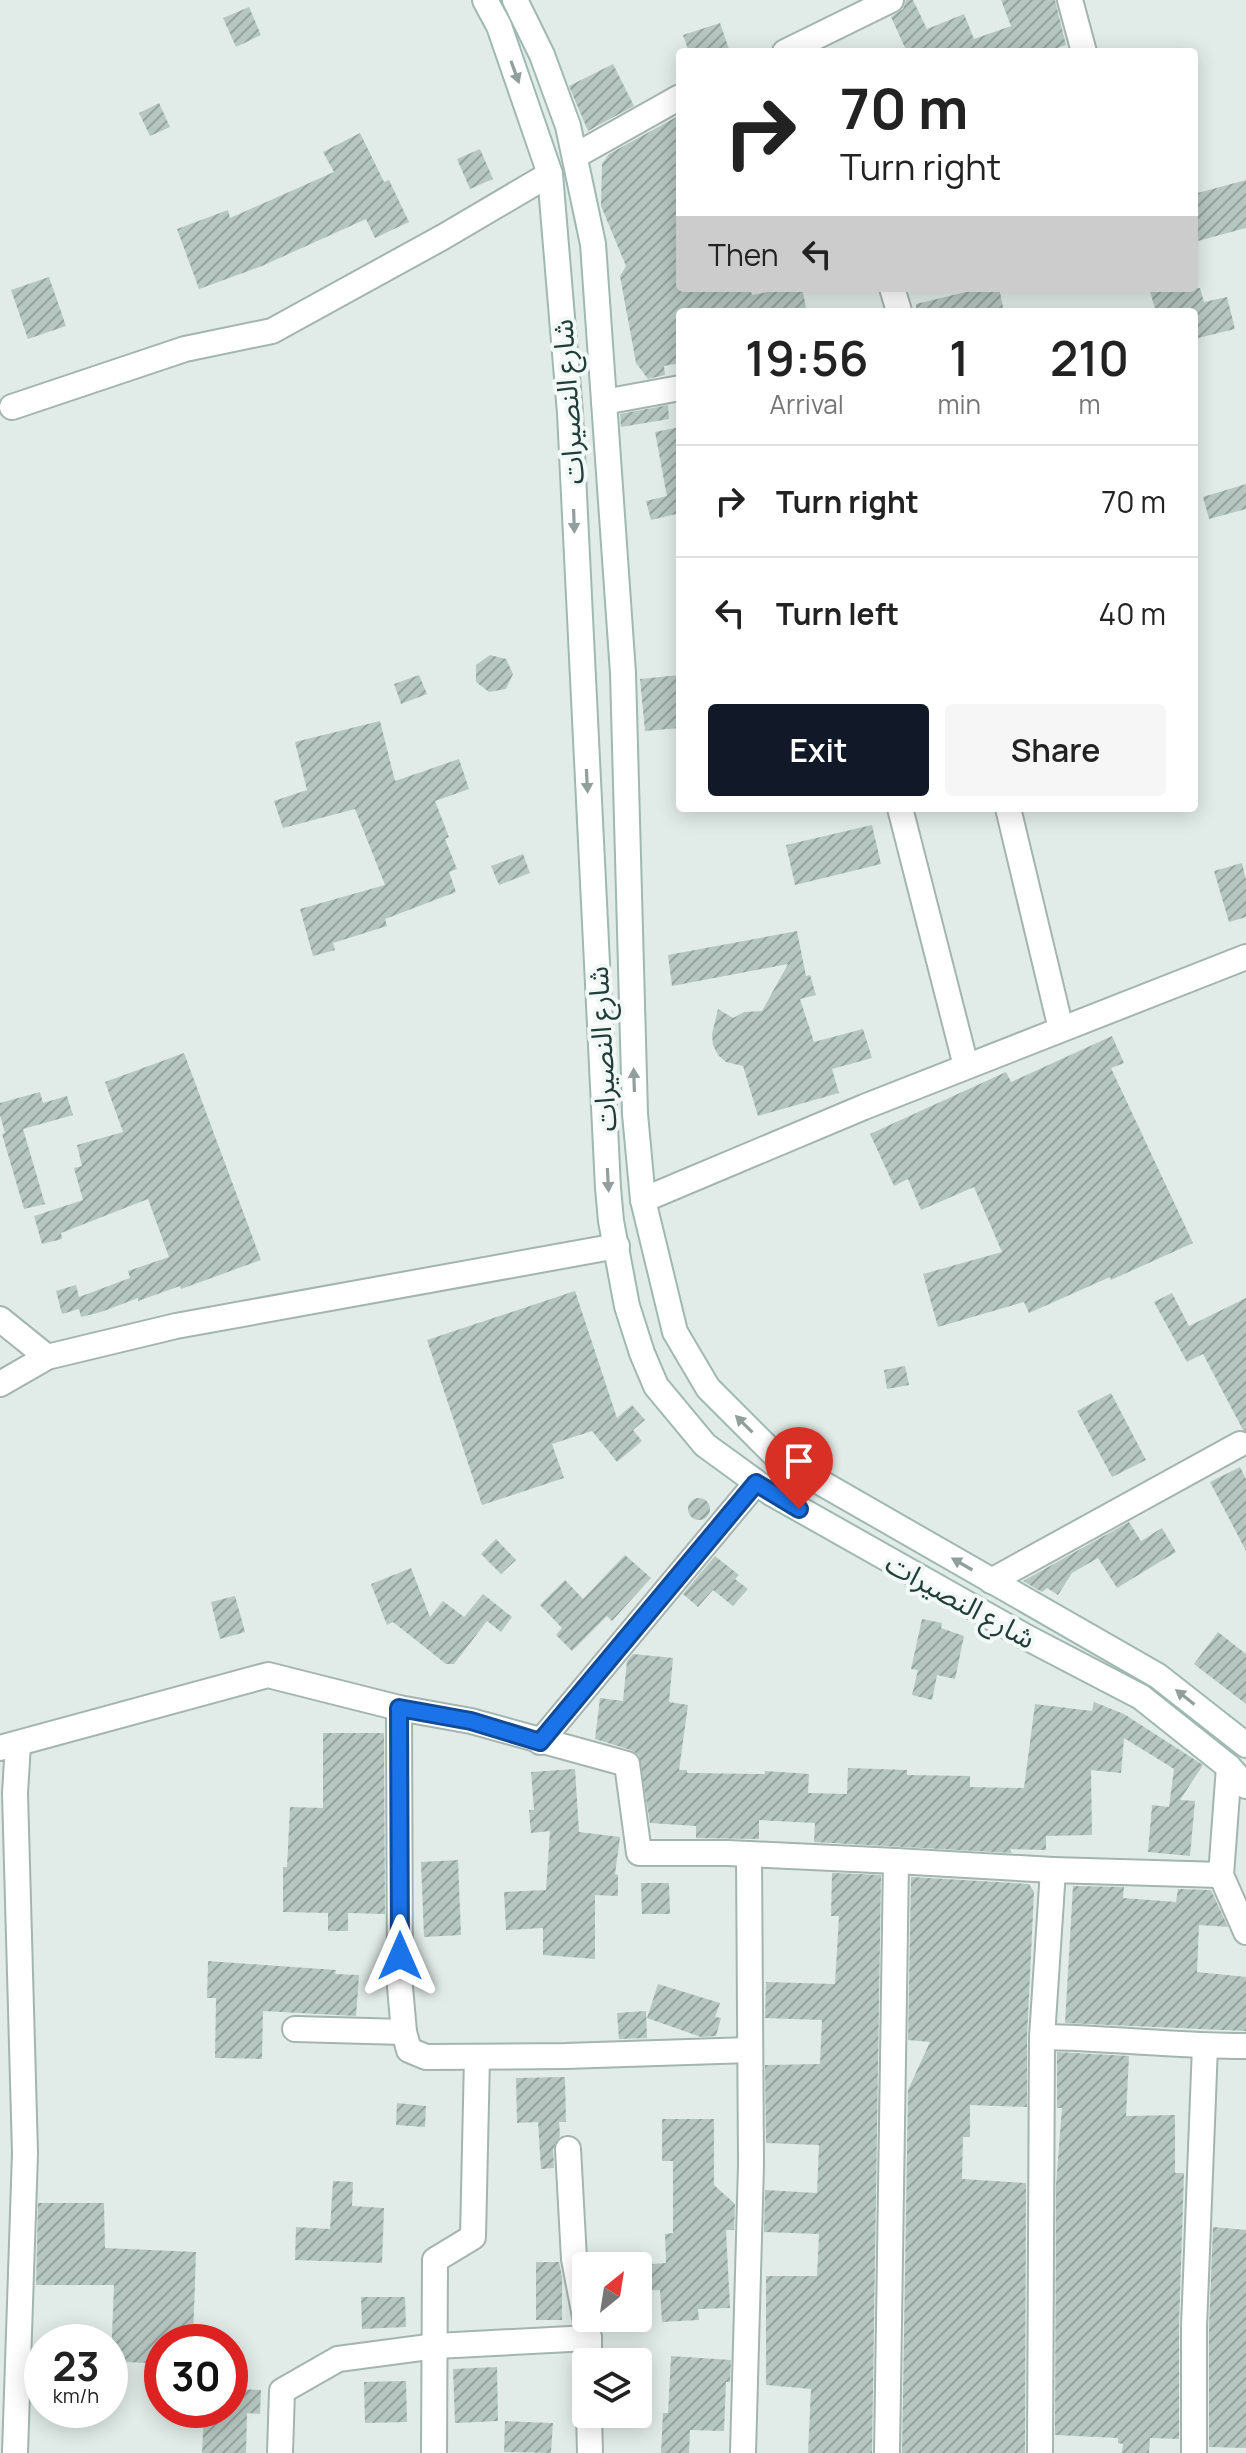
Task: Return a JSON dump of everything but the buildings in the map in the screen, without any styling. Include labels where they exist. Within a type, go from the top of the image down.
[{"type":"street","name":"شارع النصيرات","points":[[485,0],[499,26],[550,174],[570,413],[608,1188],[627,1306],[656,1386],[705,1445],[756,1483],[986,1615],[1141,1697],[1229,1767],[1246,1786]]},
{"type":"street","name":"شارع النصيرات","points":[[515,0],[542,55],[568,126],[593,244],[623,673],[635,1114],[643,1200],[675,1332],[708,1388],[778,1458],[1158,1676],[1246,1745]]},
{"type":"street","points":[[820,45],[891,0]]},
{"type":"street","points":[[1070,0],[1083,48]]},
{"type":"street","points":[[575,156],[676,99]]},
{"type":"street","points":[[12,407],[185,349],[272,331],[550,174]]},
{"type":"street","points":[[604,402],[676,389]]},
{"type":"street","points":[[901,812],[966,1066]]},
{"type":"street","points":[[1009,812],[1061,1029]]},
{"type":"street","points":[[643,1200],[966,1066],[1246,957]]},
{"type":"street","points":[[0,1384],[47,1357],[176,1326],[617,1246]]},
{"type":"street","points":[[0,1319],[47,1357]]},
{"type":"street","points":[[991,1581],[1240,1444]]},
{"type":"street","points":[[540,1742],[756,1483]]},
{"type":"street","points":[[15,2453],[25,2153],[15,1793],[9,1746],[268,1675],[399,1708],[471,1721],[627,1764],[639,1853],[749,1854],[1053,1870],[1221,1875]]},
{"type":"street","points":[[399,1708],[400,1987],[404,2032],[409,2050],[426,2057],[750,2050]]},
{"type":"street","points":[[1229,1767],[1221,1875],[1246,1932]]},
{"type":"street","points":[[743,2453],[751,2165],[749,1854]]},
{"type":"street","points":[[887,2453],[896,1861]]},
{"type":"street","points":[[1040,2453],[1042,2037],[1053,1870]]},
{"type":"street","points":[[295,2029],[404,2032]]},
{"type":"street","points":[[1042,2037],[1246,2046]]},
{"type":"street","points":[[1194,2453],[1194,2327],[1205,2046]]},
{"type":"street","points":[[434,2453],[435,2260],[473,2237],[477,2057]]},
{"type":"street","points":[[568,2149],[574,2259],[589,2348]]},
{"type":"street","points":[[280,2453],[282,2391],[338,2359],[436,2346],[572,2350]]},
{"type":"street","points":[[589,2428],[590,2453]]},
{"type":"route","points":[[400,1956],[399,1708],[471,1721],[540,1742],[756,1483],[799,1509]]}]
